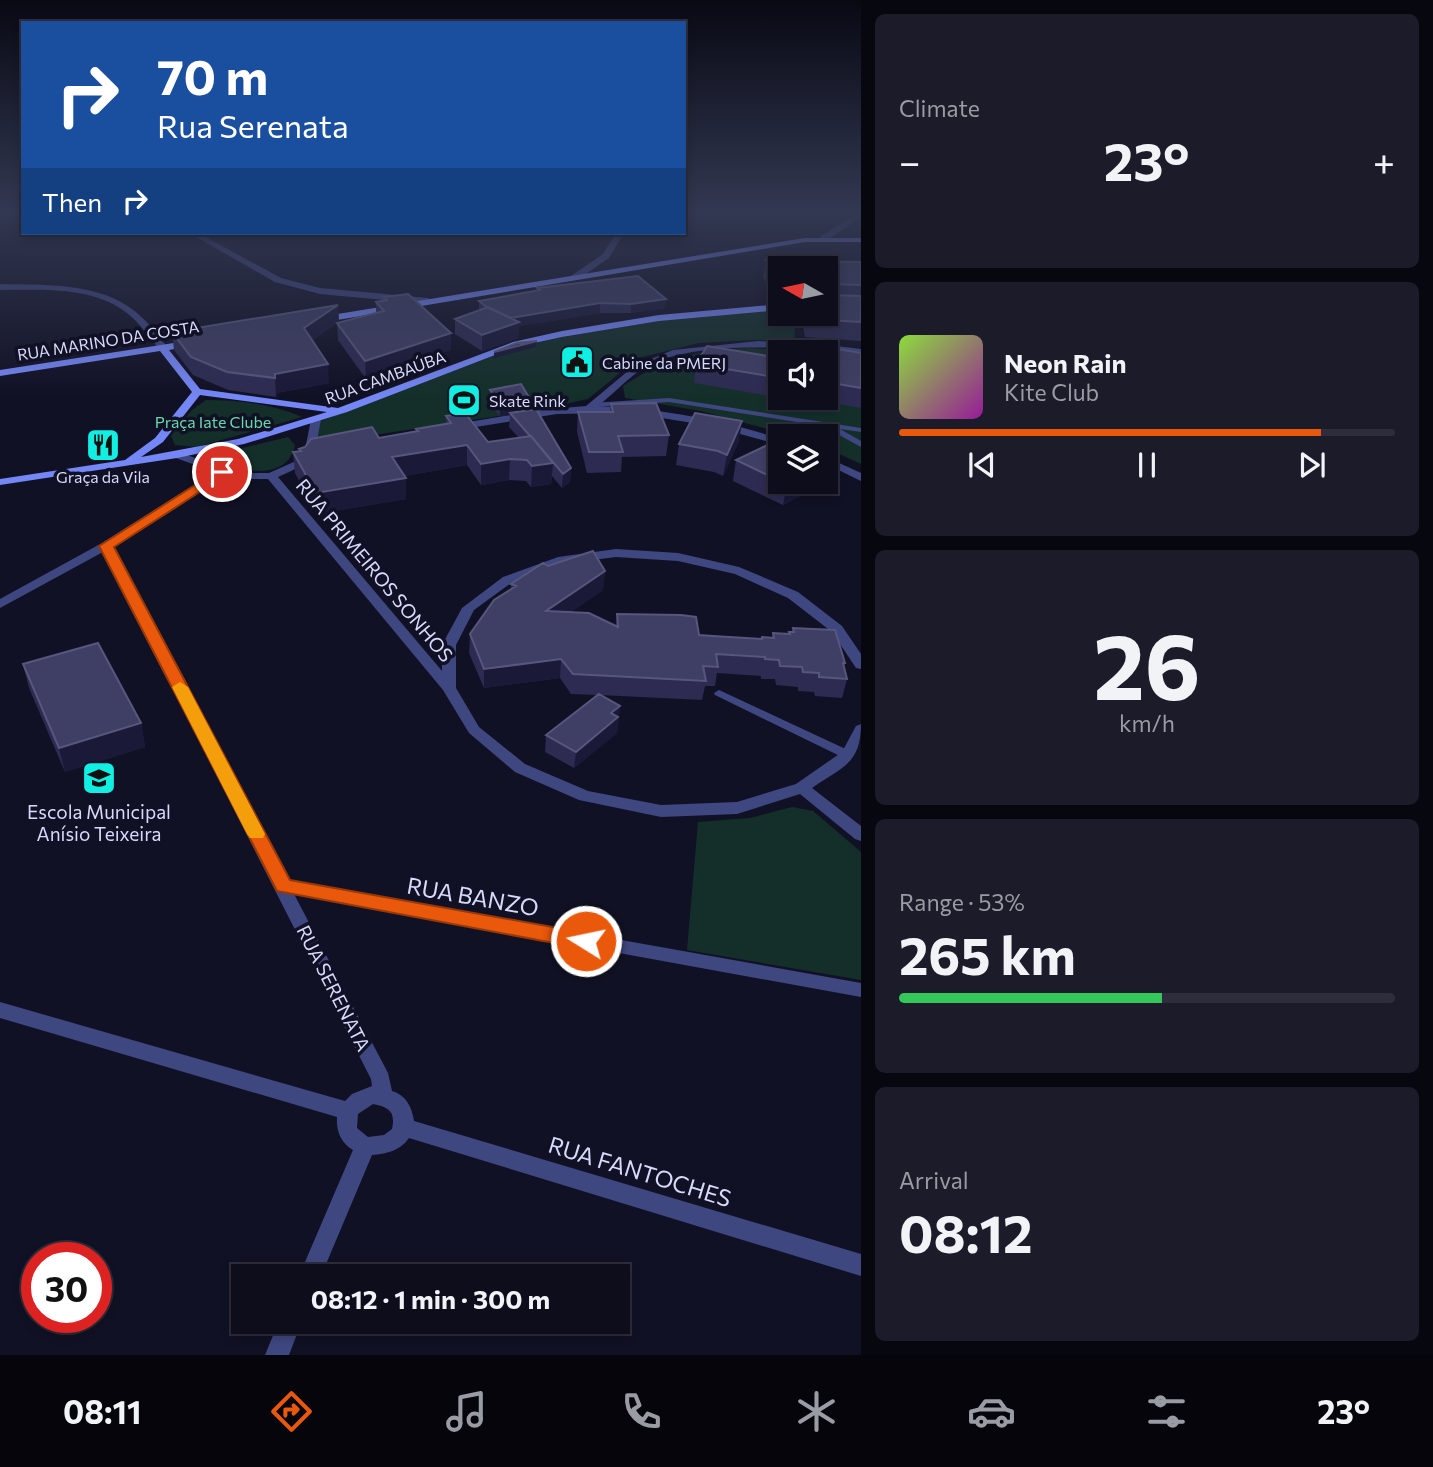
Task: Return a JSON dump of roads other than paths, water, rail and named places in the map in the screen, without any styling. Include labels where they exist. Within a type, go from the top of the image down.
[{"type":"street","points":[[264,272],[278,280],[320,291],[428,300]]},
{"type":"street","points":[[574,278],[582,272]]},
{"type":"street","points":[[309,322],[428,300],[610,272]]},
{"type":"street","points":[[0,287],[68,290],[99,297],[124,307],[142,322],[197,392],[300,407],[343,410]]},
{"type":"street","name":"RUA CAMBAÚBA","points":[[0,482],[177,455],[252,439],[343,410],[513,345],[659,317],[768,308]]},
{"type":"street","name":"RUA MARINO DA COSTA","points":[[0,373],[203,341]]},
{"type":"street","points":[[591,407],[637,368],[658,358],[687,350],[758,344],[812,346],[861,352]]},
{"type":"street","points":[[127,461],[159,440],[197,392]]},
{"type":"street","points":[[159,440],[177,455],[222,472],[251,478],[271,476],[300,463],[316,450],[316,419],[300,407]]},
{"type":"street","points":[[441,430],[591,407],[688,419],[730,427],[768,438]]},
{"type":"street","points":[[838,466],[861,478]]},
{"type":"street","points":[[0,604],[106,546],[222,472]]},
{"type":"street","name":"RUA PRIMEIROS SONHOS","points":[[271,476],[449,688],[474,730],[520,768],[585,796],[661,811],[737,808],[802,788],[848,755],[861,729]]},
{"type":"street","name":"RUA SERENATA","points":[[106,546],[381,1079],[383,1095]]},
{"type":"street","name":"RUA PRIMEIROS SONHOS","points":[[449,688],[449,645],[469,608],[507,580],[558,561],[616,553],[678,556],[738,571],[793,595],[837,629],[861,665]]},
{"type":"street","points":[[802,788],[861,835]]},
{"type":"street","name":"RUA BANZO","points":[[283,886],[861,990]]},
{"type":"street","points":[[0,1010],[348,1111]]},
{"type":"street","points":[[383,1095],[394,1100],[400,1107],[404,1117],[403,1127],[400,1135],[387,1144],[365,1147],[349,1135],[345,1123],[348,1111],[362,1097],[383,1095]]},
{"type":"street","name":"RUA FANTOCHES","points":[[403,1127],[861,1265]]},
{"type":"street","points":[[315,1264],[365,1147]]},
{"type":"street","points":[[277,1355],[286,1334]]},
{"type":"lane","points":[[591,407],[669,400],[826,424]]},
{"type":"lane","points":[[838,426],[861,430]]},
{"type":"lane","points":[[838,431],[861,445]]},
{"type":"lane","points":[[719,694],[848,755]]},
{"type":"place","name":"Cabine da PMERJ","points":[[577,362]]},
{"type":"place","name":"Skate Rink","points":[[464,400]]},
{"type":"place","name":"Graça da Vila","points":[[103,445]]},
{"type":"place","name":"Escola Municipal Anísio Teixeira","points":[[99,778]]},
{"type":"park label","name":"Praça Iate Clube","points":[[213,421]]}]
